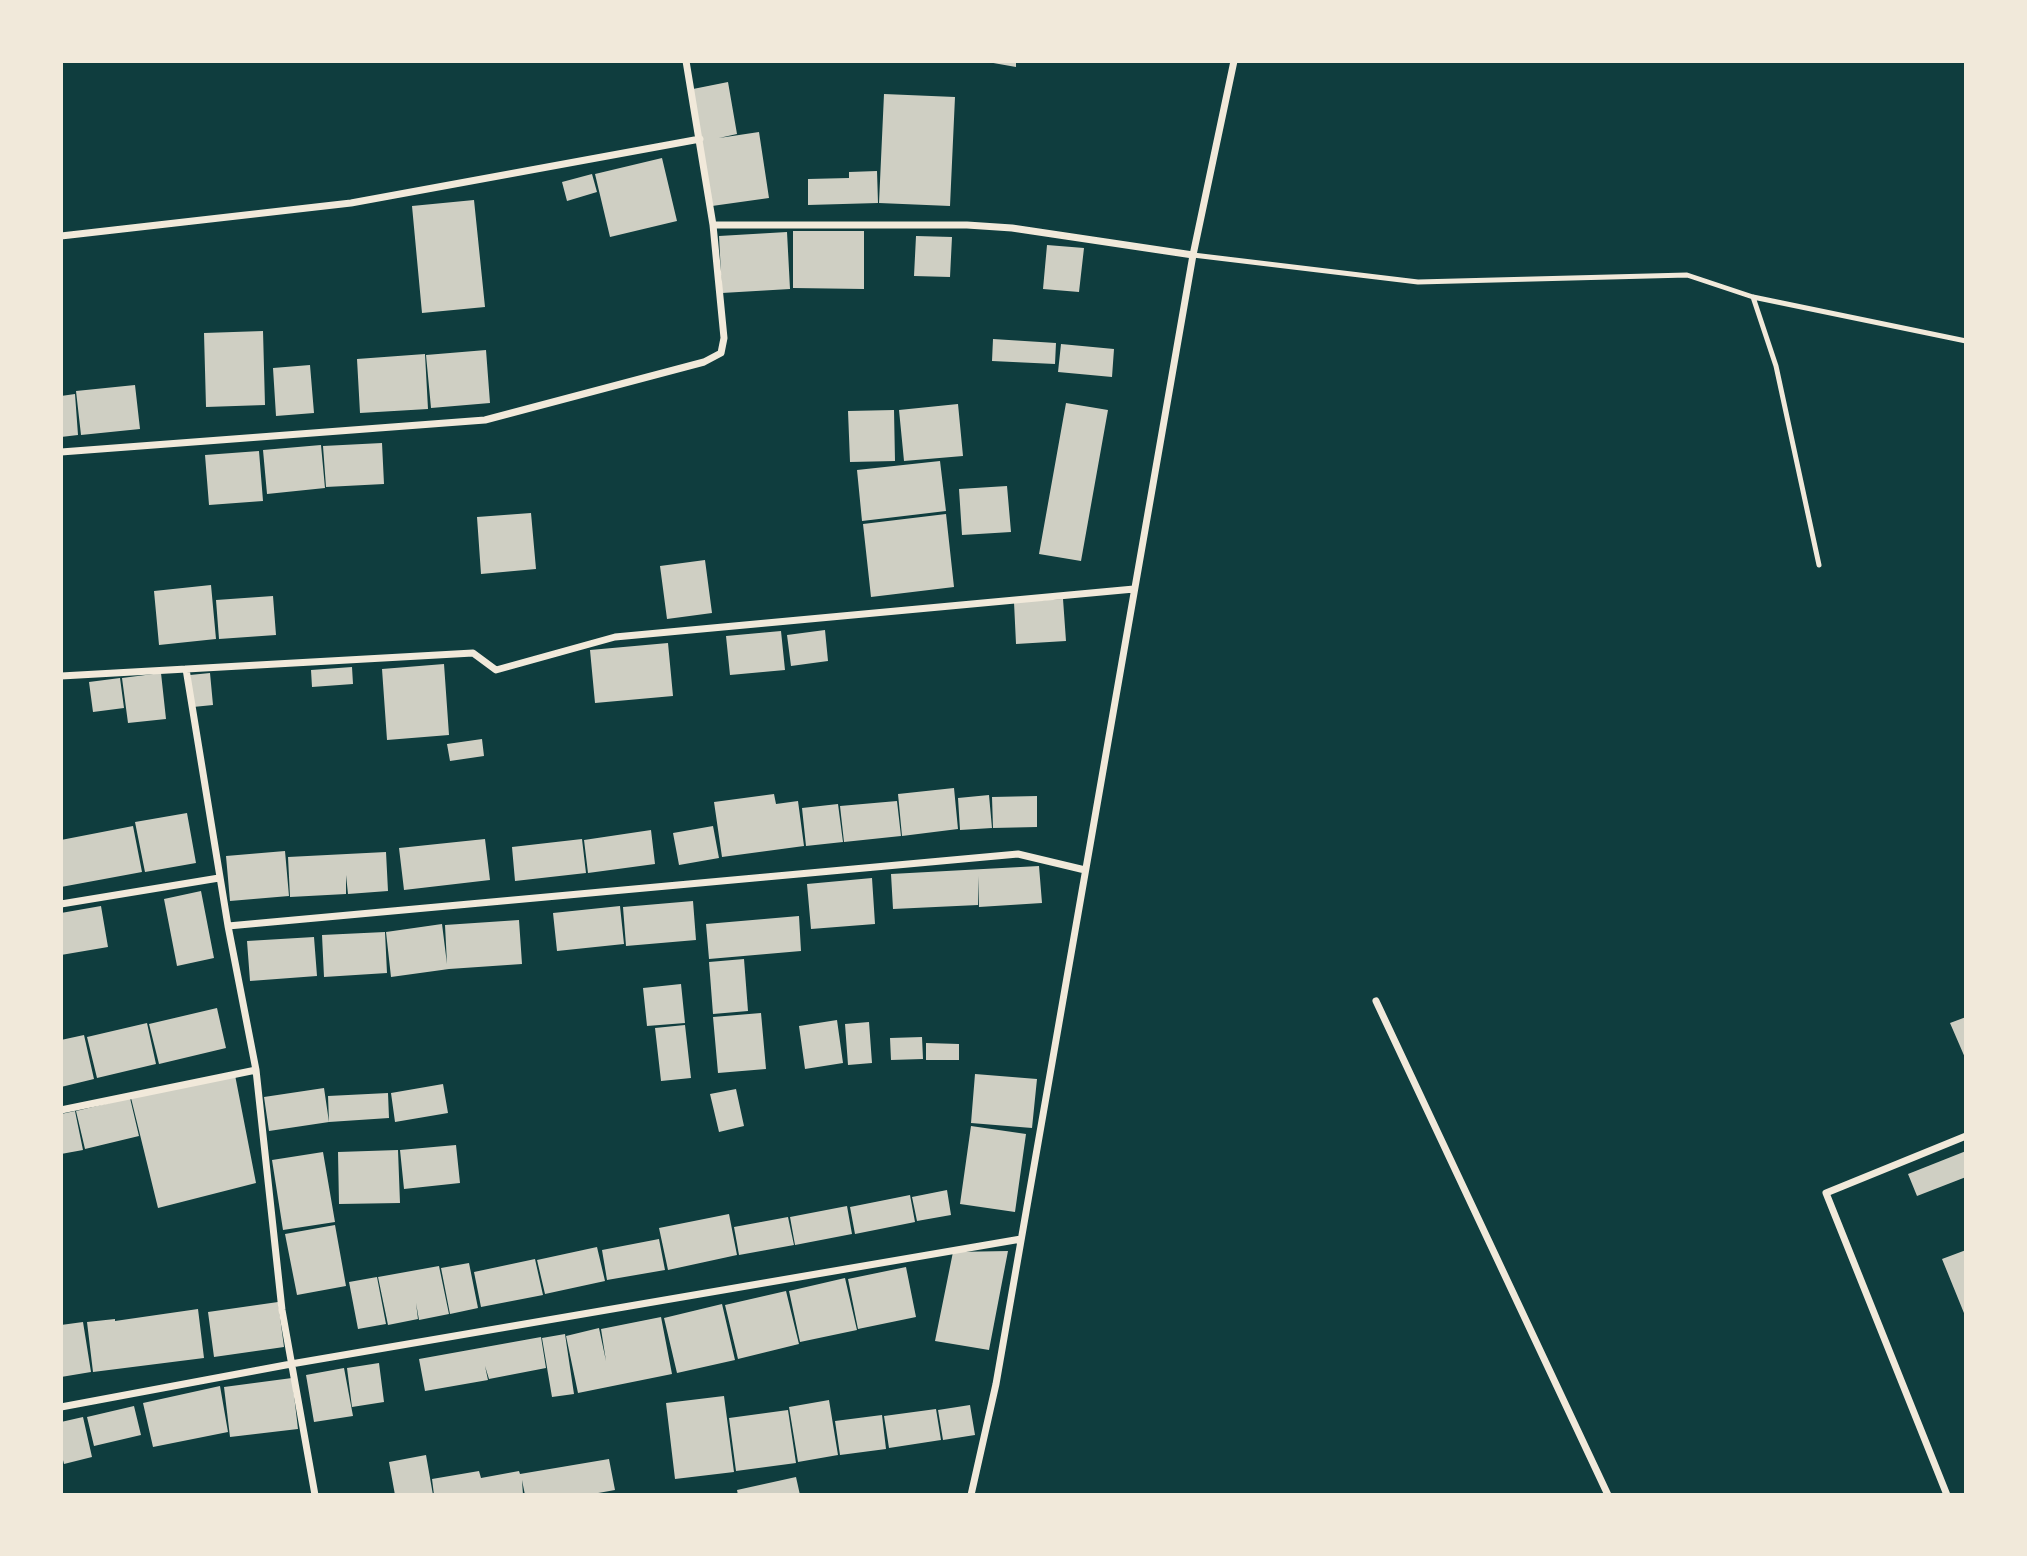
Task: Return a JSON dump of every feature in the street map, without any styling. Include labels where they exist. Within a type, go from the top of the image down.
[{"type":"street","points":[[61,452],[485,420],[704,362],[722,353],[724,338],[713,225],[686,61]]},
{"type":"street","points":[[971,1495],[996,1384],[1193,256],[1234,61]]},
{"type":"street","points":[[61,236],[351,203],[700,139]]},
{"type":"street","points":[[713,225],[967,225],[1012,228],[1193,256]]},
{"type":"street","points":[[61,676],[473,653],[496,670],[615,637],[1134,589]]},
{"type":"street","points":[[186,669],[219,878],[256,1070],[282,1310],[315,1495]]},
{"type":"street","points":[[228,926],[1018,854],[1085,870]]},
{"type":"street","points":[[61,904],[219,878]]},
{"type":"street","points":[[1376,1001],[1608,1495]]},
{"type":"street","points":[[61,1110],[256,1070]]},
{"type":"street","points":[[1947,1495],[1826,1194],[1966,1136]]},
{"type":"street","points":[[61,1407],[291,1364],[1021,1239]]},
{"type":"lane","points":[[1193,256],[1418,282],[1687,275],[1753,298],[1966,341]]},
{"type":"lane","points":[[1753,298],[1776,366],[1819,565]]},
{"type":"building","points":[[982,61],[1016,61],[1016,67]]},
{"type":"building","points":[[728,82],[737,134],[719,138],[759,132],[769,198],[712,206],[693,89]]},
{"type":"building","points":[[884,94],[955,97],[950,206],[879,203]]},
{"type":"building","points":[[662,158],[677,221],[610,237],[595,174]]},
{"type":"building","points":[[877,171],[878,203],[808,205],[808,179],[849,178],[849,172]]},
{"type":"building","points":[[592,174],[597,192],[567,201],[562,182]]},
{"type":"building","points":[[474,200],[485,307],[422,313],[412,206]]},
{"type":"building","points":[[793,231],[864,231],[864,289],[793,288]]},
{"type":"building","points":[[787,232],[790,289],[722,293],[719,236]]},
{"type":"building","points":[[916,236],[952,237],[950,277],[914,276]]},
{"type":"building","points":[[1047,245],[1084,248],[1079,292],[1043,289]]},
{"type":"building","points":[[263,331],[265,405],[206,407],[204,333]]},
{"type":"building","points":[[993,339],[1056,343],[1055,364],[992,361]]},
{"type":"building","points":[[1061,344],[1114,349],[1112,377],[1058,372]]},
{"type":"building","points":[[486,350],[490,403],[431,408],[426,355]]},
{"type":"building","points":[[425,354],[428,409],[360,413],[357,359]]},
{"type":"building","points":[[310,365],[314,413],[276,416],[273,368]]},
{"type":"building","points":[[135,385],[140,429],[81,435],[76,391]]},
{"type":"building","points":[[75,394],[78,435],[61,437],[61,396]]},
{"type":"building","points":[[1066,403],[1108,410],[1081,561],[1039,554]]},
{"type":"building","points":[[958,404],[963,456],[904,461],[899,410]]},
{"type":"building","points":[[894,410],[895,461],[850,462],[848,411]]},
{"type":"building","points":[[382,443],[384,484],[326,487],[323,446]]},
{"type":"building","points":[[321,445],[325,488],[267,494],[263,450]]},
{"type":"building","points":[[259,451],[263,501],[209,505],[205,455]]},
{"type":"building","points":[[940,461],[946,511],[862,521],[857,470]]},
{"type":"building","points":[[1007,486],[1011,532],[962,535],[959,489]]},
{"type":"building","points":[[531,513],[536,569],[481,574],[477,517]]},
{"type":"building","points":[[946,514],[954,587],[871,597],[863,524]]},
{"type":"building","points":[[705,560],[712,613],[667,619],[660,566]]},
{"type":"building","points":[[211,585],[216,639],[159,645],[154,591]]},
{"type":"building","points":[[273,596],[276,635],[219,639],[216,600]]},
{"type":"building","points":[[1063,599],[1066,641],[1016,644],[1014,602]]},
{"type":"building","points":[[825,630],[828,661],[791,666],[787,635]]},
{"type":"building","points":[[781,631],[785,670],[730,675],[726,636]]},
{"type":"building","points":[[668,643],[673,696],[595,703],[590,650]]},
{"type":"building","points":[[444,664],[449,735],[387,740],[382,669]]},
{"type":"building","points":[[352,667],[353,684],[312,687],[311,670]]},
{"type":"building","points":[[161,673],[166,719],[128,723],[122,678]]},
{"type":"building","points":[[210,673],[213,705],[193,707],[190,675]]},
{"type":"building","points":[[120,678],[124,708],[93,712],[89,682]]},
{"type":"building","points":[[482,739],[484,756],[450,761],[447,744]]},
{"type":"building","points":[[954,788],[958,829],[902,836],[898,794]]},
{"type":"building","points":[[774,794],[776,804],[798,801],[804,846],[722,857],[714,802]]},
{"type":"building","points":[[989,795],[992,828],[960,830],[958,798]]},
{"type":"building","points":[[1037,796],[1037,827],[993,828],[992,797]]},
{"type":"building","points":[[897,801],[901,836],[844,842],[840,806]]},
{"type":"building","points":[[838,804],[843,842],[806,846],[802,808]]},
{"type":"building","points":[[187,813],[196,863],[145,872],[135,822]]},
{"type":"building","points":[[133,826],[142,872],[61,887],[61,840]]},
{"type":"building","points":[[713,826],[719,858],[679,865],[673,833]]},
{"type":"building","points":[[651,830],[655,864],[588,873],[584,840]]},
{"type":"building","points":[[485,839],[490,880],[404,890],[399,848]]},
{"type":"building","points":[[582,839],[586,873],[515,881],[512,847]]},
{"type":"building","points":[[285,851],[289,896],[230,901],[226,856]]},
{"type":"building","points":[[386,852],[388,891],[348,894],[346,875],[346,894],[290,897],[288,857]]},
{"type":"building","points":[[1039,866],[1042,903],[979,907],[978,876],[978,905],[893,909],[891,874]]},
{"type":"building","points":[[872,878],[875,924],[811,929],[807,884]]},
{"type":"building","points":[[201,891],[214,958],[177,966],[164,899]]},
{"type":"building","points":[[693,901],[696,940],[626,946],[623,907]]},
{"type":"building","points":[[101,906],[108,947],[61,955],[61,913]]},
{"type":"building","points":[[620,906],[624,944],[557,951],[553,913]]},
{"type":"building","points":[[799,916],[801,951],[709,959],[706,924]]},
{"type":"building","points":[[519,920],[522,964],[449,969],[391,977],[386,932],[442,924],[447,964],[445,925]]},
{"type":"building","points":[[385,932],[387,973],[324,977],[322,935]]},
{"type":"building","points":[[314,937],[317,976],[250,981],[247,941]]},
{"type":"building","points":[[744,959],[748,1011],[713,1014],[709,962]]},
{"type":"building","points":[[681,984],[685,1023],[647,1026],[643,988]]},
{"type":"building","points":[[217,1008],[226,1048],[159,1064],[149,1024]]},
{"type":"building","points":[[761,1013],[766,1069],[718,1073],[713,1017]]},
{"type":"building","points":[[1966,1017],[1966,1060],[1950,1023]]},
{"type":"building","points":[[837,1020],[843,1063],[805,1069],[799,1026]]},
{"type":"building","points":[[869,1022],[872,1063],[848,1065],[845,1024]]},
{"type":"building","points":[[147,1023],[156,1064],[97,1078],[87,1037]]},
{"type":"building","points":[[685,1025],[691,1078],[661,1081],[655,1028]]},
{"type":"building","points":[[84,1035],[94,1079],[61,1087],[61,1040]]},
{"type":"building","points":[[922,1037],[923,1059],[891,1060],[890,1038]]},
{"type":"building","points":[[926,1043],[959,1044],[959,1060],[926,1060]]},
{"type":"building","points":[[975,1074],[1037,1079],[1032,1128],[971,1123]]},
{"type":"building","points":[[235,1075],[256,1183],[158,1208],[131,1098]]},
{"type":"building","points":[[443,1084],[448,1113],[395,1122],[391,1093]]},
{"type":"building","points":[[324,1088],[329,1122],[269,1131],[264,1097]]},
{"type":"building","points":[[736,1089],[744,1126],[719,1132],[710,1094]]},
{"type":"building","points":[[388,1093],[389,1118],[329,1122],[328,1096]]},
{"type":"building","points":[[130,1098],[139,1136],[85,1149],[76,1111]]},
{"type":"building","points":[[75,1111],[83,1150],[61,1154],[61,1114]]},
{"type":"building","points":[[971,1126],[1026,1134],[1015,1212],[960,1204]]},
{"type":"building","points":[[456,1145],[460,1183],[404,1189],[400,1150]]},
{"type":"building","points":[[398,1150],[400,1203],[339,1204],[338,1152]]},
{"type":"building","points":[[1966,1151],[1966,1177],[1917,1196],[1908,1174]]},
{"type":"building","points":[[323,1152],[335,1222],[283,1230],[272,1160]]},
{"type":"building","points":[[947,1190],[951,1215],[917,1221],[912,1197]]},
{"type":"building","points":[[910,1195],[915,1222],[855,1234],[850,1207]]},
{"type":"building","points":[[847,1206],[852,1234],[795,1245],[790,1217]]},
{"type":"building","points":[[729,1214],[737,1255],[668,1270],[659,1228]]},
{"type":"building","points":[[788,1217],[794,1245],[739,1255],[734,1227]]},
{"type":"building","points":[[335,1225],[346,1286],[297,1295],[285,1234]]},
{"type":"building","points":[[659,1239],[665,1270],[607,1280],[602,1250]]},
{"type":"building","points":[[597,1247],[605,1281],[545,1294],[537,1260]]},
{"type":"building","points":[[1966,1250],[1966,1318],[1942,1259]]},
{"type":"building","points":[[1008,1251],[989,1350],[935,1341],[953,1252]]},
{"type":"building","points":[[535,1259],[543,1295],[481,1307],[474,1272]]},
{"type":"building","points":[[469,1263],[478,1308],[450,1314],[441,1268]]},
{"type":"building","points":[[439,1266],[449,1314],[419,1320],[416,1303],[418,1319],[388,1325],[378,1277]]},
{"type":"building","points":[[906,1267],[916,1317],[858,1329],[848,1279]]},
{"type":"building","points":[[377,1277],[386,1324],[358,1329],[349,1282]]},
{"type":"building","points":[[845,1278],[857,1330],[800,1342],[789,1291]]},
{"type":"building","points":[[786,1291],[799,1344],[738,1359],[725,1305]]},
{"type":"building","points":[[278,1302],[284,1347],[214,1357],[208,1312]]},
{"type":"building","points":[[722,1304],[735,1360],[677,1373],[664,1318]]},
{"type":"building","points":[[198,1309],[204,1358],[93,1372],[87,1322],[115,1321]]},
{"type":"building","points":[[661,1317],[672,1374],[578,1393],[566,1336],[599,1328],[606,1361],[601,1329]]},
{"type":"building","points":[[83,1322],[91,1372],[61,1377],[61,1325]]},
{"type":"building","points":[[565,1334],[574,1394],[552,1397],[542,1338]]},
{"type":"building","points":[[541,1337],[546,1368],[489,1379],[485,1366],[488,1380],[425,1391],[419,1359]]},
{"type":"building","points":[[379,1363],[384,1402],[352,1407],[347,1368]]},
{"type":"building","points":[[344,1368],[353,1416],[314,1422],[306,1375]]},
{"type":"building","points":[[292,1378],[298,1429],[230,1437],[224,1387]]},
{"type":"building","points":[[220,1386],[228,1432],[153,1447],[143,1403]]},
{"type":"building","points":[[724,1396],[734,1472],[675,1479],[666,1403]]},
{"type":"building","points":[[829,1400],[838,1455],[798,1462],[789,1407]]},
{"type":"building","points":[[970,1405],[975,1435],[943,1440],[938,1410]]},
{"type":"building","points":[[134,1406],[141,1435],[94,1446],[87,1417]]},
{"type":"building","points":[[936,1409],[941,1440],[889,1448],[884,1416]]},
{"type":"building","points":[[788,1410],[796,1463],[736,1471],[729,1418]]},
{"type":"building","points":[[882,1415],[886,1449],[840,1455],[835,1421]]},
{"type":"building","points":[[83,1417],[92,1457],[64,1464],[61,1452],[61,1422]]},
{"type":"building","points":[[426,1455],[433,1495],[395,1495],[389,1462]]},
{"type":"building","points":[[609,1459],[615,1490],[587,1495],[525,1495],[522,1480],[523,1495],[434,1495],[432,1479],[479,1471],[481,1478],[519,1471],[520,1474]]},
{"type":"building","points":[[796,1477],[800,1495],[738,1495],[737,1490]]}]
